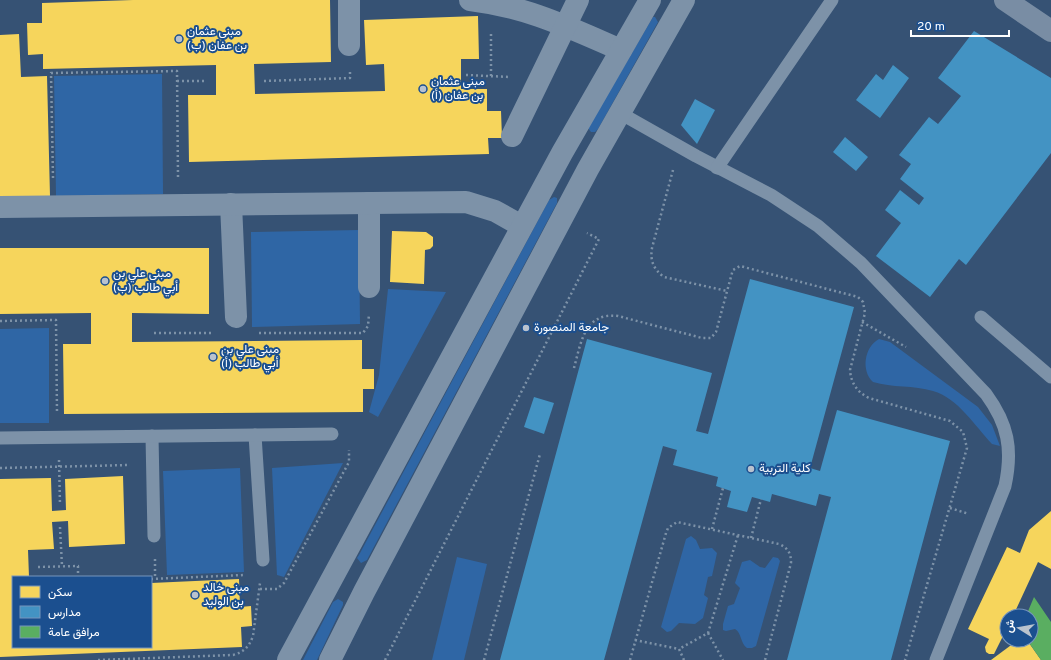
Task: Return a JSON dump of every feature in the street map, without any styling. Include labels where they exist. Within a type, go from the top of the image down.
[{"type":"main road","points":[[1005,0],[1051,31]]},
{"type":"street","points":[[349,0],[350,45]]},
{"type":"street","points":[[470,0],[491,2],[536,14],[621,50]]},
{"type":"street","points":[[512,136],[578,0]]},
{"type":"street","points":[[288,660],[562,153],[650,0]]},
{"type":"street","points":[[330,660],[364,592],[560,221],[684,0]]},
{"type":"street","points":[[562,153],[588,169]]},
{"type":"street","points":[[0,207],[466,202],[495,211],[522,226]]},
{"type":"street","points":[[369,203],[369,287]]},
{"type":"street","points":[[231,204],[236,317]]},
{"type":"street","points":[[333,575],[364,592]]},
{"type":"lane","points":[[717,168],[832,0]]},
{"type":"lane","points":[[620,113],[795,210],[840,244],[880,283],[986,394],[997,410],[1005,428],[1009,447],[1009,466],[1005,486],[936,660]]},
{"type":"lane","points":[[981,317],[1051,377]]},
{"type":"lane","points":[[0,438],[332,434]]},
{"type":"lane","points":[[256,435],[263,560]]},
{"type":"lane","points":[[152,436],[154,536]]},
{"type":"path","points":[[490,76],[491,2]]},
{"type":"path","points":[[264,81],[350,78],[350,45]]},
{"type":"path","points":[[53,206],[51,73],[177,71],[179,205]]},
{"type":"path","points":[[466,75],[540,78]]},
{"type":"path","points":[[177,81],[206,81]]},
{"type":"path","points":[[679,146],[650,256],[657,272],[664,277],[727,291]]},
{"type":"path","points":[[386,660],[599,239],[560,221]]},
{"type":"path","points":[[574,368],[584,334],[588,326],[594,321],[606,316],[618,316],[702,338],[711,338],[716,332],[733,270],[740,266],[858,297],[862,302],[865,313],[850,370],[851,379],[855,387],[861,394],[869,398],[950,421],[962,432],[966,440],[966,457],[905,660]]},
{"type":"path","points":[[252,333],[363,333],[368,326],[369,287]]},
{"type":"path","points":[[0,321],[56,320],[60,506]]},
{"type":"path","points":[[154,333],[214,333]]},
{"type":"path","points":[[260,589],[277,589],[284,583],[348,462],[350,453],[347,444],[341,437],[332,434]]},
{"type":"path","points":[[484,660],[540,454]]},
{"type":"path","points":[[0,468],[152,465]]},
{"type":"path","points":[[712,529],[723,488]]},
{"type":"path","points":[[751,538],[761,499]]},
{"type":"path","points":[[630,660],[668,528],[677,522],[784,546],[791,556],[791,563],[765,660]]},
{"type":"path","points":[[60,528],[62,566]]},
{"type":"path","points":[[722,660],[708,633],[738,535]]},
{"type":"path","points":[[98,660],[233,655],[240,653],[250,643],[253,636],[263,560]]},
{"type":"path","points":[[38,567],[78,566],[78,576]]},
{"type":"path","points":[[152,579],[261,575]]},
{"type":"path","points":[[636,640],[678,649],[708,633]]},
{"type":"path","points":[[678,649],[684,660]]},
{"type":"shaded area","points":[[653,17],[655,17],[658,22],[598,129],[595,132],[591,132],[588,128]]},
{"type":"shaded area","points":[[162,74],[163,194],[56,196],[54,76]]},
{"type":"shaded area","points":[[554,197],[557,198],[557,203],[367,560],[361,563],[357,558],[549,200]]},
{"type":"shaded area","points":[[359,230],[360,324],[252,327],[251,232]]},
{"type":"shaded area","points":[[388,289],[446,292],[378,417],[369,412],[379,375]]},
{"type":"shaded area","points":[[49,328],[49,423],[0,423],[0,329]]},
{"type":"shaded area","points":[[879,339],[890,342],[978,407],[992,425],[1000,446],[992,444],[966,413],[942,395],[926,389],[873,382],[867,372],[866,359],[870,348]]},
{"type":"shaded area","points":[[343,463],[284,577],[277,575],[272,468]]},
{"type":"shaded area","points":[[240,468],[244,572],[167,575],[163,471]]},
{"type":"shaded area","points":[[691,536],[696,540],[700,549],[712,548],[717,553],[712,576],[708,577],[704,595],[708,598],[703,618],[695,624],[679,623],[671,631],[667,632],[661,627],[686,539]]},
{"type":"shaded area","points":[[457,557],[487,564],[464,660],[432,660]]},
{"type":"shaded area","points":[[773,557],[778,558],[780,561],[756,646],[747,648],[739,633],[735,629],[726,631],[723,630],[723,624],[728,606],[734,604],[740,588],[735,583],[742,562],[750,560],[760,567],[765,568]]},
{"type":"shaded area","points":[[338,599],[343,602],[343,605],[317,660],[303,660],[333,602]]},
{"type":"building: سكن","points":[[133,0],[330,0],[331,62],[254,64],[255,94],[385,91],[384,64],[366,65],[364,20],[478,16],[479,59],[461,59],[461,89],[487,89],[487,111],[501,111],[502,138],[488,138],[489,154],[189,162],[188,95],[216,95],[216,65],[43,69],[43,54],[28,55],[27,23],[42,23],[42,3]]},
{"type":"building: سكن","points":[[19,34],[21,77],[47,76],[50,196],[0,196],[0,35]]},
{"type":"building: سكن","points":[[392,231],[426,232],[433,237],[433,246],[430,249],[425,250],[424,284],[390,282]]},
{"type":"building: سكن","name":"مبنى علي بن أبي طالب (أ)","points":[[0,248],[209,248],[209,314],[132,313],[132,342],[362,340],[362,369],[374,369],[374,389],[363,389],[363,412],[64,414],[63,344],[91,344],[91,313],[0,314]]},
{"type":"building: سكن","points":[[123,476],[125,544],[69,547],[68,521],[52,522],[54,549],[28,550],[29,576],[12,576],[12,648],[152,648],[152,583],[239,579],[240,607],[251,606],[252,626],[241,627],[242,647],[0,657],[0,479],[51,478],[52,511],[66,510],[65,479]]},
{"type":"building: سكن","points":[[1051,511],[1051,569],[1038,562],[1017,608],[999,608],[999,644],[994,654],[989,654],[986,652],[985,647],[989,639],[968,629],[1007,547],[1020,553],[1029,530]]},
{"type":"building: سكن","points":[[1007,648],[1033,648],[1041,660],[991,660]]},
{"type":"building: مدارس","points":[[974,31],[1051,78],[1051,153],[966,265],[959,259],[930,297],[876,256],[901,223],[885,210],[900,190],[919,205],[924,198],[900,179],[911,164],[899,155],[929,117],[938,124],[961,96],[938,78]]},
{"type":"building: مدارس","points":[[893,65],[909,78],[880,118],[856,100],[876,74],[883,80]]},
{"type":"building: مدارس","points":[[695,99],[715,110],[697,144],[681,125]]},
{"type":"building: مدارس","points":[[845,137],[868,157],[856,171],[833,152]]},
{"type":"building: مدارس","name":"كلية التربية","points":[[750,279],[854,307],[810,468],[820,471],[837,410],[950,441],[891,660],[787,660],[831,497],[819,494],[816,506],[772,494],[770,502],[752,497],[747,512],[727,507],[731,491],[716,486],[718,477],[673,465],[677,450],[663,446],[604,660],[500,660],[587,339],[712,373],[696,431],[708,434]]},
{"type":"building: مدارس","points":[[534,397],[554,403],[544,434],[524,427]]},
{"type":"building: مرافق عامة","points":[[1034,597],[1051,622],[1051,660],[1041,660],[1033,648],[1039,648],[1039,608],[1029,608]]},
{"type":"place","name":"مبنى عثمان بن عفان (ب)","points":[[179,39]]},
{"type":"place","name":"مبنى عثمان بن عفان (أ)","points":[[423,89]]},
{"type":"place","name":"مبنى علي بن أبي طالب (ب)","points":[[105,281]]},
{"type":"place","name":"جامعة المنصورة","points":[[526,328]]},
{"type":"place","name":"مبنى علي بن أبي طالب (أ)","points":[[213,357]]},
{"type":"place","name":"كلية التربية","points":[[751,469]]},
{"type":"place","name":"مبنى خالد بن الوليد","points":[[195,595]]}]
